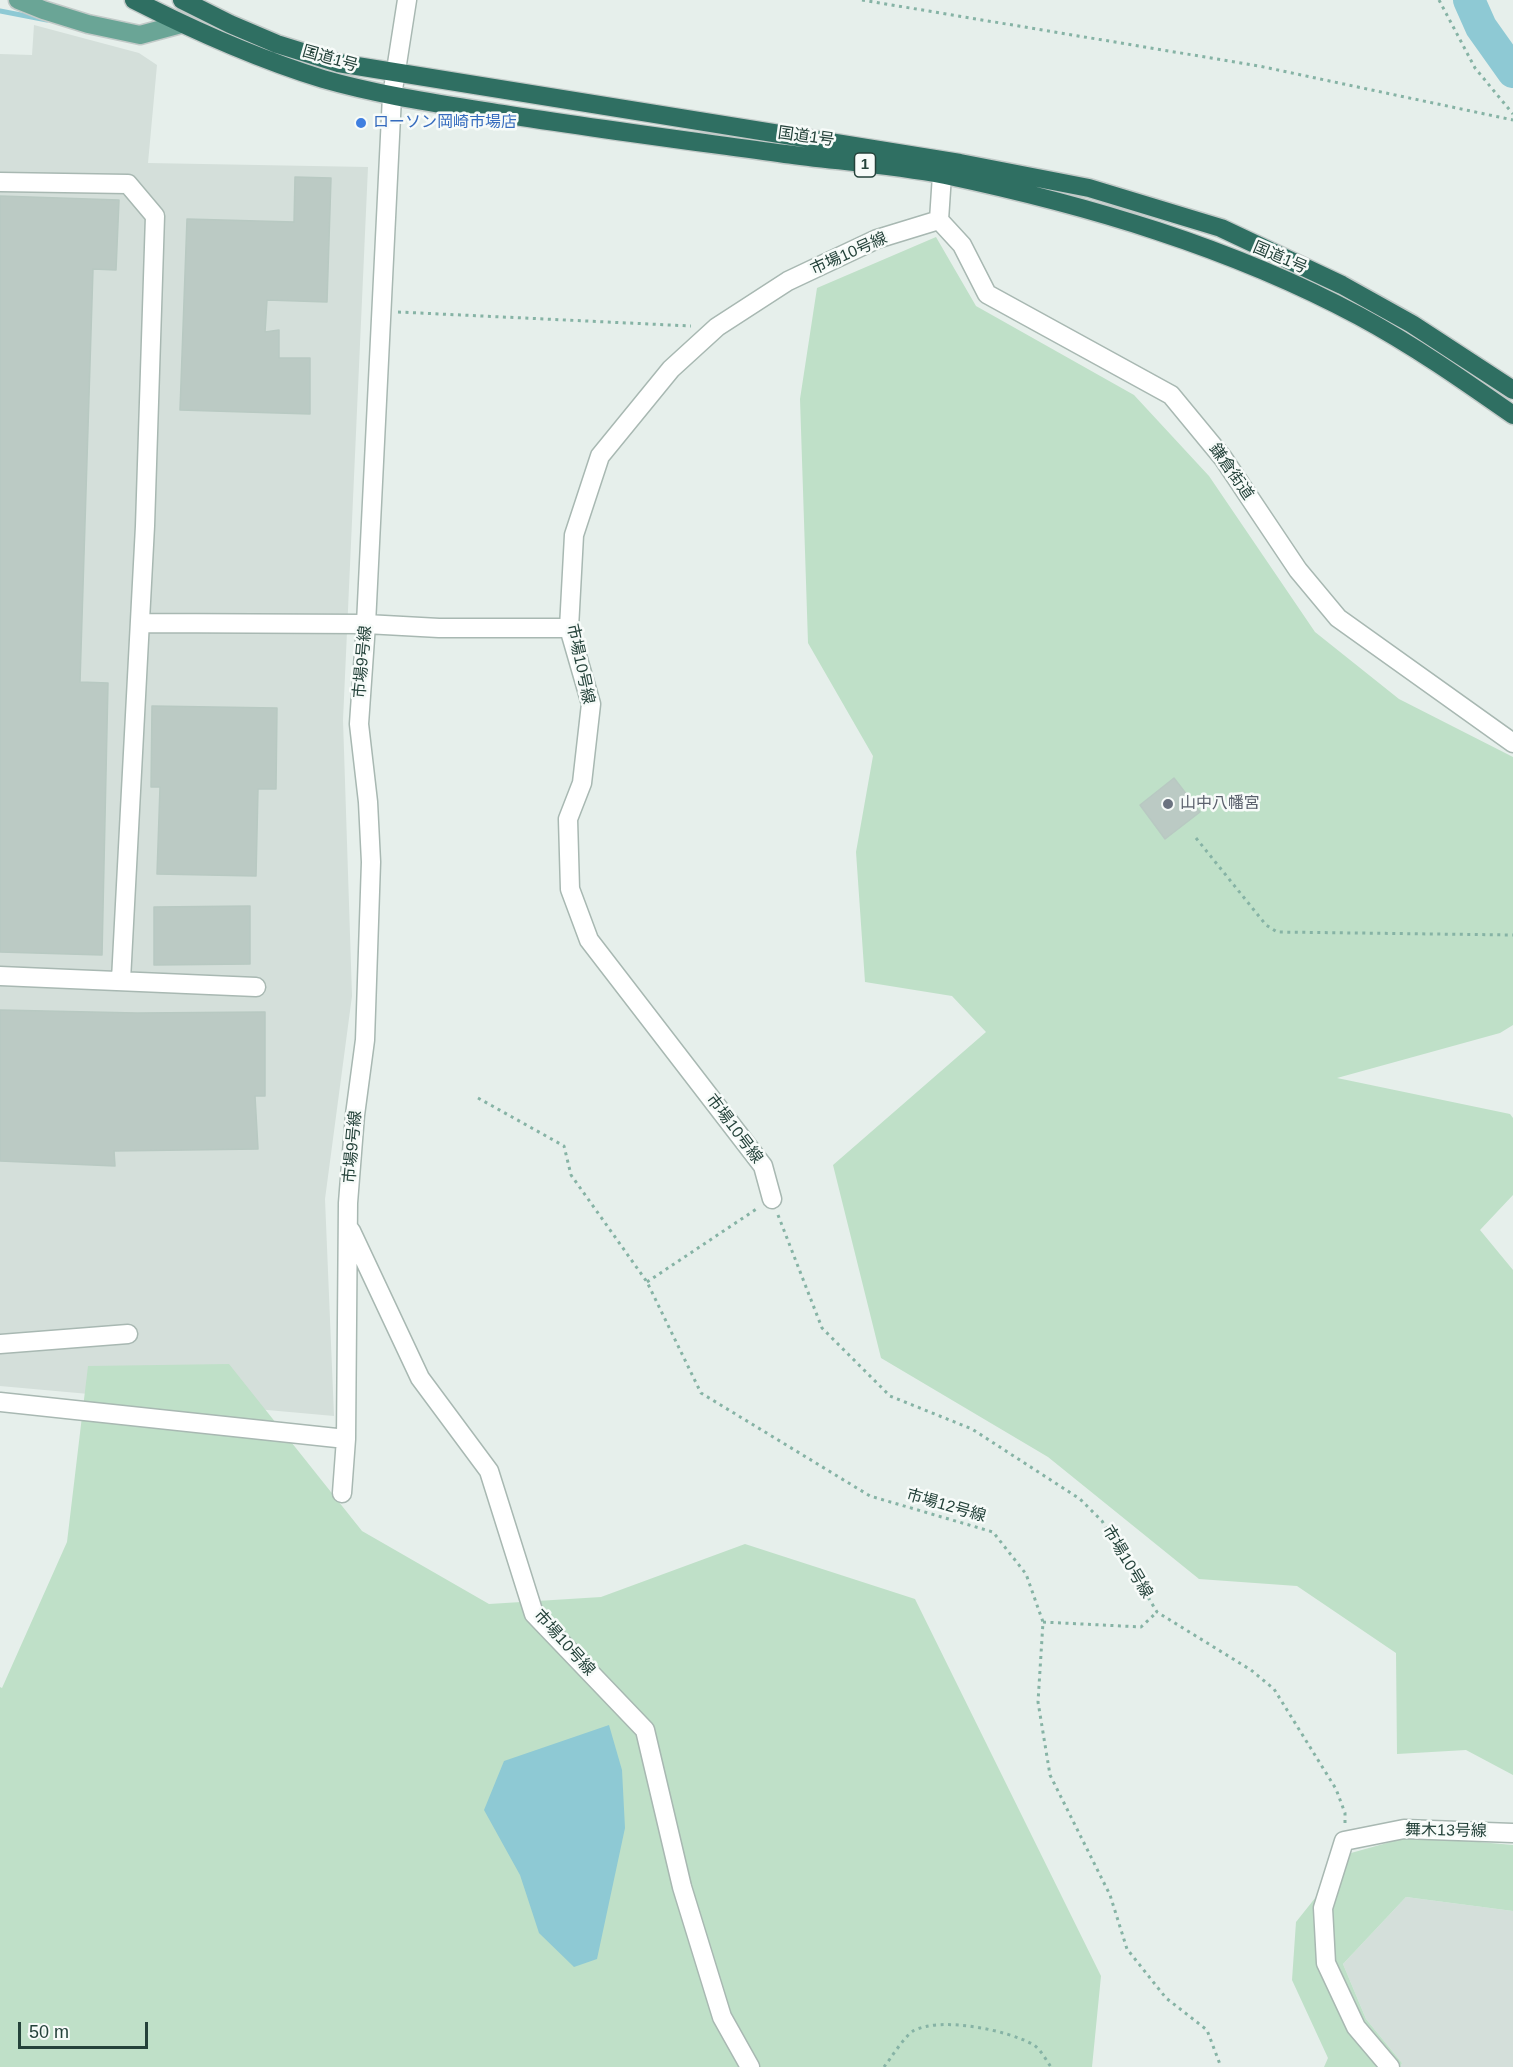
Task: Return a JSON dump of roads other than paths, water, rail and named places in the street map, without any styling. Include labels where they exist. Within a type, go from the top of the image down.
[{"type":"highway","name":"国道1号","points":[[134,0],[181,24],[252,54],[322,78],[392,96],[590,128],[942,175],[1060,203],[1165,234],[1289,282],[1359,316],[1434,360],[1513,415]]},
{"type":"highway","name":"国道1号","points":[[182,0],[277,44],[338,63],[960,163],[1089,188],[1221,228],[1322,276],[1412,324],[1513,390]]},
{"type":"main road","points":[[18,0],[88,24],[140,34],[181,24]]},
{"type":"street","name":"市場9号線","points":[[342,1493],[346,1439],[348,1203],[355,1115],[365,1040],[371,862],[368,802],[358,724],[366,624],[392,96],[407,0]]},
{"type":"street","points":[[939,220],[942,175]]},
{"type":"street","points":[[0,182],[128,184],[155,216],[145,526],[121,980]]},
{"type":"street","name":"市場10号線","points":[[772,1198],[764,1166],[589,940],[570,889],[568,819],[582,783],[591,704],[569,628],[574,535],[600,456],[671,369],[717,327],[788,281],[877,239],[939,220]]},
{"type":"street","name":"鎌倉街道","points":[[939,220],[962,245],[987,294],[1172,395],[1223,458],[1298,570],[1338,618],[1513,743]]},
{"type":"street","points":[[140,623],[569,628]]},
{"type":"street","points":[[0,976],[256,987]]},
{"type":"street","name":"市場10号線","points":[[349,1227],[420,1378],[489,1470],[534,1614],[645,1730],[682,1887],[722,2017],[750,2067]]},
{"type":"street","points":[[0,1344],[128,1334]]},
{"type":"street","points":[[0,1402],[346,1439]]},
{"type":"street","name":"舞木13号線","points":[[1388,2066],[1356,2027],[1326,1963],[1323,1908],[1344,1841],[1404,1829],[1513,1833]]},
{"type":"water","points":[[609,1725],[622,1770],[625,1828],[597,1959],[574,1967],[539,1933],[520,1875],[484,1810],[504,1761]]},
{"type":"waterway","points":[[1469,0],[1481,27],[1513,72]]},
{"type":"waterway","points":[[0,11],[47,20]]},
{"type":"place","name":"ローソン岡崎市場店","points":[[361,123]]},
{"type":"place","name":"山中八幡宮","points":[[1168,804]]}]
